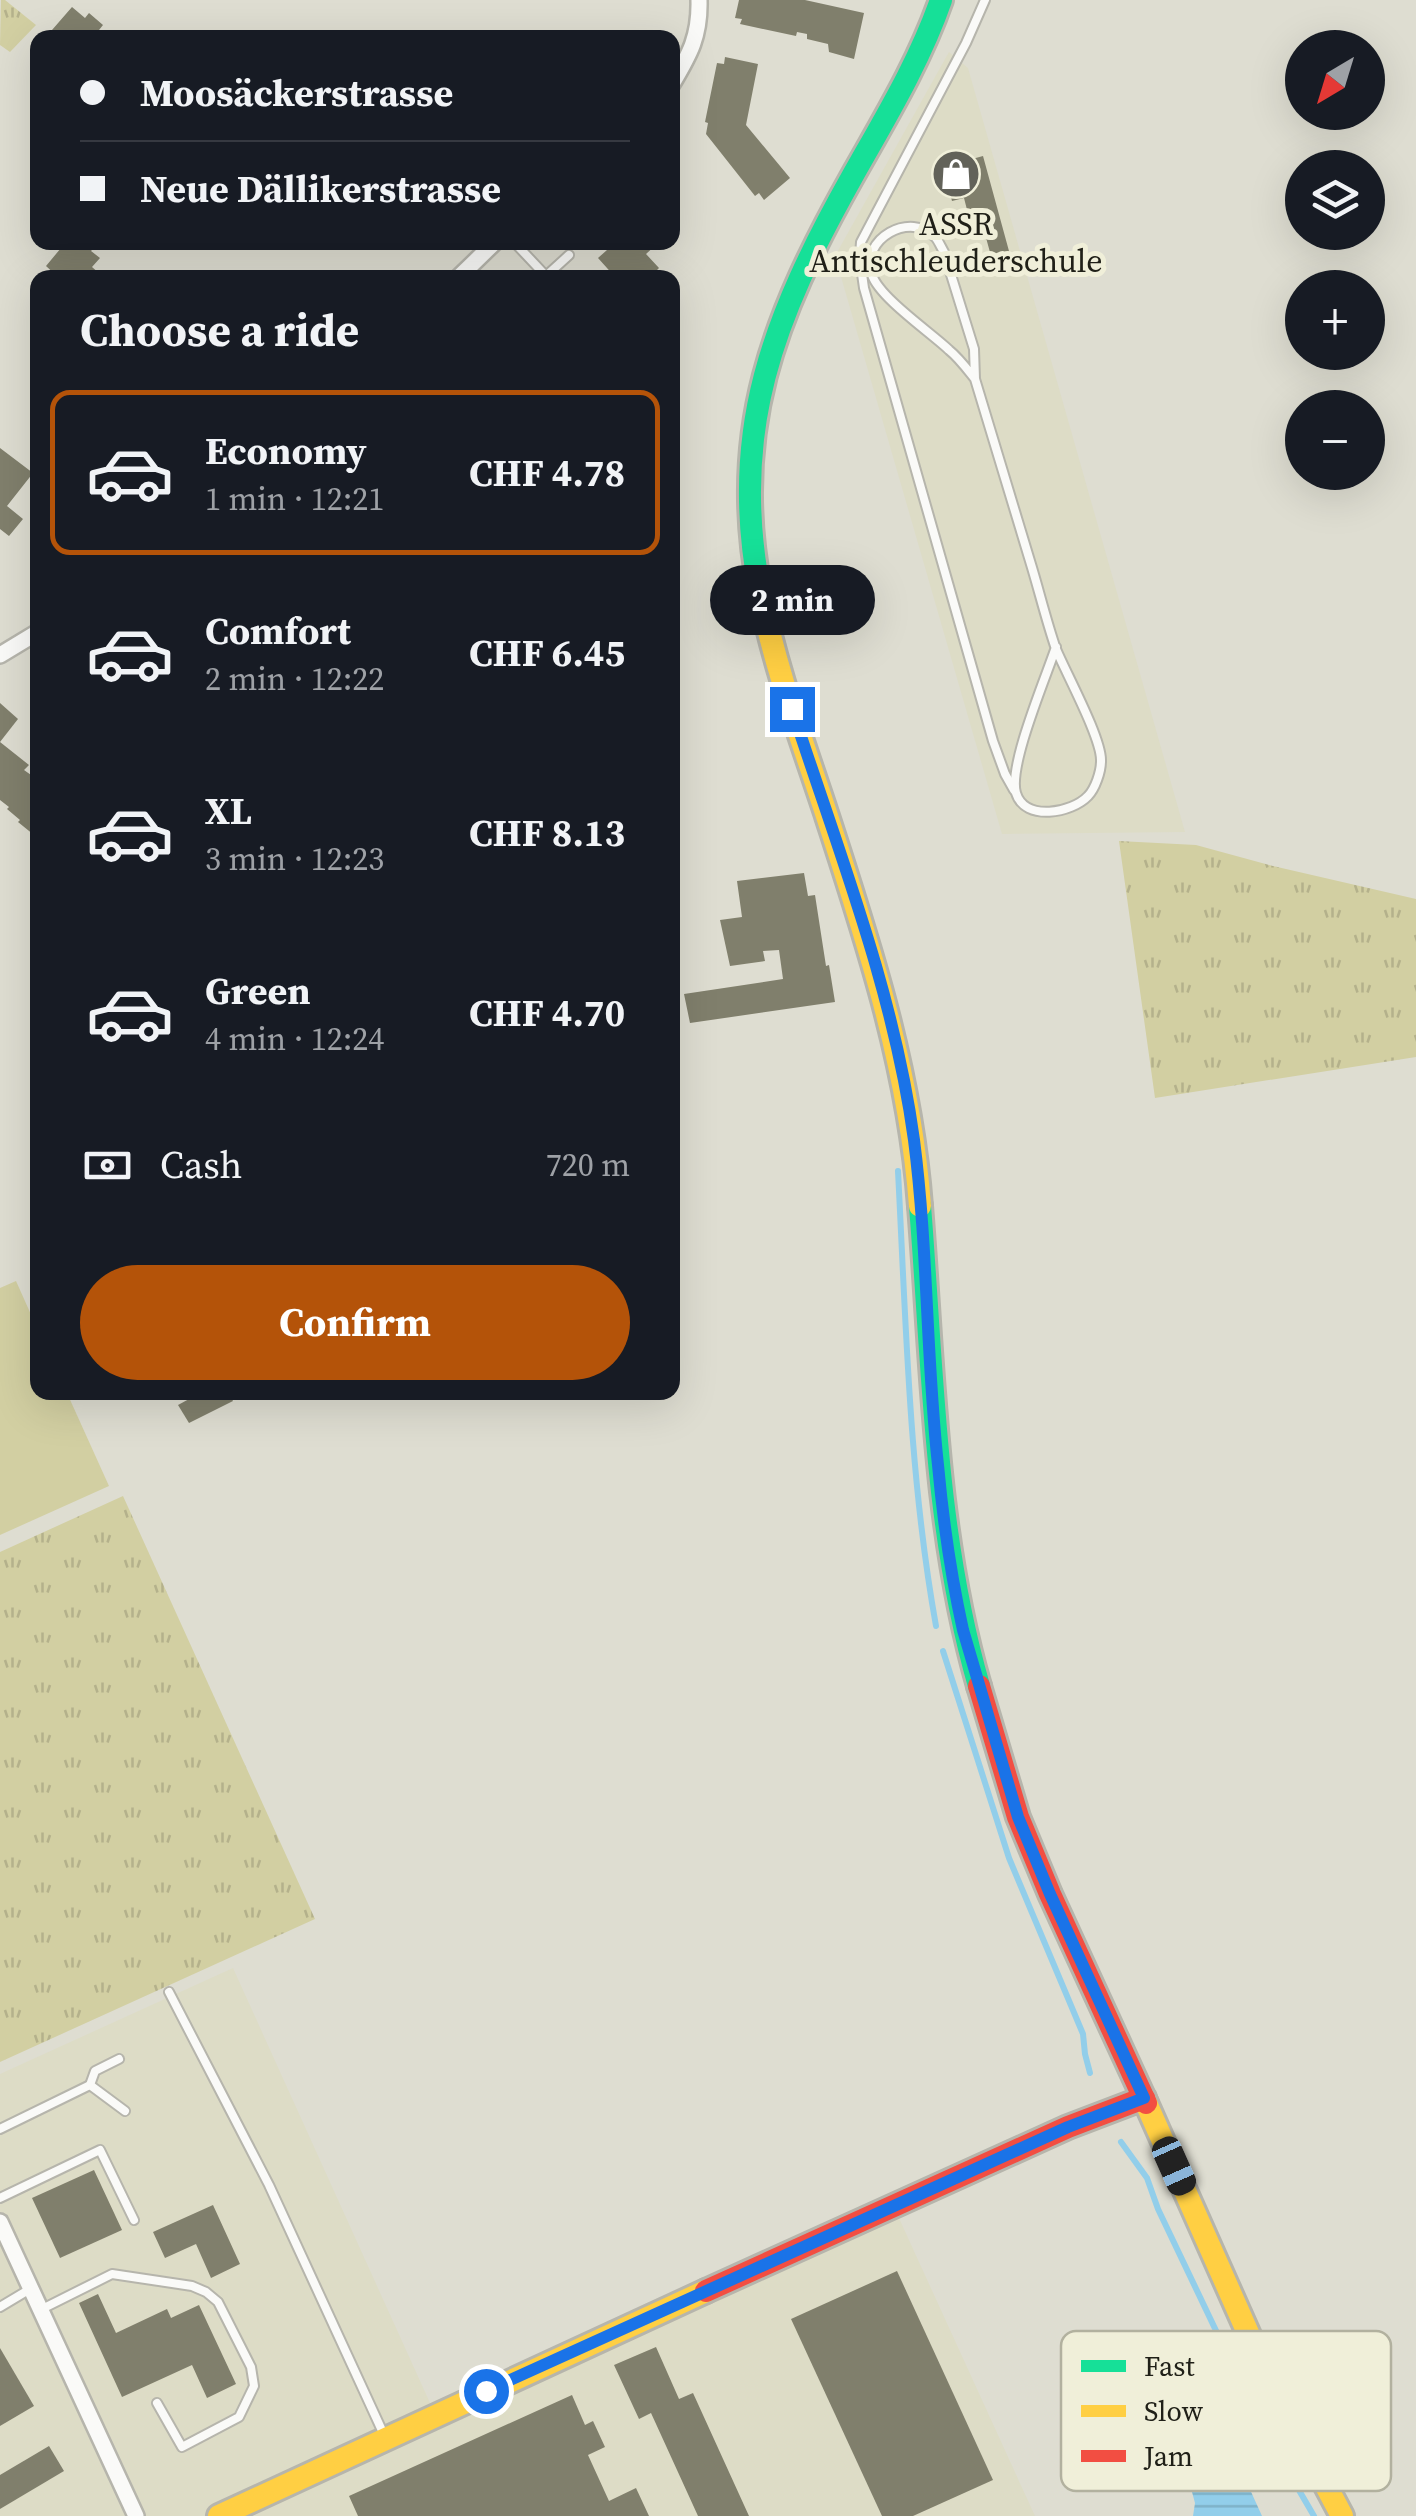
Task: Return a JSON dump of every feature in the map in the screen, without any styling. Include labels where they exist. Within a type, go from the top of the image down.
[{"type":"street","points":[[680,70],[692,50],[699,0]]},
{"type":"street","points":[[942,0],[918,56],[804,263],[778,324],[761,380],[748,466],[756,567],[766,623],[885,1000],[908,1105],[923,1240],[938,1464],[963,1630],[1018,1817],[1247,2331]]},
{"type":"street","points":[[466,270],[487,250]]},
{"type":"street","points":[[0,656],[30,637]]},
{"type":"street","points":[[219,2516],[1050,2135],[1144,2098]]},
{"type":"street","points":[[2,2231],[136,2516]]},
{"type":"street","points":[[1329,2491],[1342,2516]]},
{"type":"lane","points":[[864,267],[880,239],[910,226],[926,230],[944,252],[974,349],[975,379],[1056,648],[1102,760],[1095,786],[1070,808],[1038,812],[1022,804],[1004,774],[864,288],[860,255],[861,242],[985,0]]},
{"type":"lane","points":[[522,250],[540,270]]},
{"type":"lane","points":[[870,253],[871,273],[881,290],[954,354],[975,379]]},
{"type":"lane","points":[[553,270],[569,255]]},
{"type":"lane","points":[[1016,794],[1019,756],[1056,648]]},
{"type":"lane","points":[[169,1992],[269,2185],[385,2438]]},
{"type":"lane","points":[[0,2129],[90,2086],[95,2071],[119,2059]]},
{"type":"lane","points":[[90,2086],[125,2111]]},
{"type":"lane","points":[[0,2198],[100,2150],[134,2220]]},
{"type":"lane","points":[[40,2310],[112,2274],[192,2286],[218,2302],[251,2367],[254,2386],[239,2417],[182,2447],[158,2403]]},
{"type":"lane","points":[[0,2307],[30,2289]]},
{"type":"shaded area","points":[[949,52],[968,68],[1185,832],[1002,834],[835,256]]},
{"type":"shaded area","points":[[233,1968],[440,2425],[898,2216],[1035,2516],[0,2516],[0,2074]]},
{"type":"green space","points":[[1,0],[5,0],[36,25],[10,52],[0,45]]},
{"type":"green space","points":[[1119,841],[1196,845],[1416,899],[1416,1057],[1155,1098]]},
{"type":"green space","points":[[16,1281],[30,1312],[30,1400],[70,1400],[109,1486],[0,1535],[0,1288]]},
{"type":"green space","points":[[123,1496],[315,1919],[0,2062],[0,1552]]},
{"type":"water","points":[[1192,2491],[1251,2491],[1262,2516],[1193,2516]]},
{"type":"building","points":[[739,0],[805,0],[864,13],[854,59],[829,52],[828,44],[807,39],[807,34],[797,32],[796,36],[740,24],[742,19],[735,18]]},
{"type":"building","points":[[72,7],[85,18],[89,13],[103,25],[99,30],[52,30]]},
{"type":"building","points":[[725,57],[758,64],[746,125],[790,178],[764,200],[759,193],[755,196],[706,134],[717,63],[724,64]]},
{"type":"building","points":[[983,156],[1012,262],[994,267],[985,234],[974,237],[964,198],[952,201],[943,167]]},
{"type":"building","points":[[59,250],[92,250],[100,258],[92,267],[95,270],[50,270],[46,266]]},
{"type":"building","points":[[607,250],[650,250],[646,254],[659,268],[609,270],[598,258]]},
{"type":"building","points":[[0,448],[30,471],[30,477],[7,506],[23,519],[9,536],[0,529]]},
{"type":"building","points":[[0,703],[18,719],[0,742]]},
{"type":"building","points":[[0,742],[29,765],[24,770],[30,774],[30,832],[0,800]]},
{"type":"building","points":[[804,873],[808,896],[815,895],[835,1002],[690,1023],[684,994],[783,979],[779,950],[763,951],[765,961],[730,966],[720,920],[742,917],[737,881]]},
{"type":"building","points":[[187,1400],[233,1401],[189,1423],[178,1405]]},
{"type":"building","points":[[94,2170],[122,2230],[60,2258],[32,2198]]},
{"type":"building","points":[[213,2205],[240,2264],[211,2278],[196,2244],[165,2258],[153,2232]]},
{"type":"building","points":[[897,2271],[993,2480],[913,2516],[882,2516],[791,2319]]},
{"type":"building","points":[[98,2294],[116,2333],[167,2309],[171,2318],[199,2305],[236,2384],[207,2398],[192,2365],[122,2397],[79,2303]]},
{"type":"building","points":[[656,2347],[679,2399],[693,2393],[749,2516],[698,2516],[651,2413],[639,2419],[614,2365]]},
{"type":"building","points":[[0,2348],[34,2406],[0,2426]]},
{"type":"building","points":[[572,2395],[585,2425],[593,2421],[605,2447],[588,2455],[609,2501],[636,2488],[649,2516],[358,2516],[349,2496]]},
{"type":"building","points":[[49,2446],[64,2471],[0,2509],[0,2475]]},
{"type":"waterway","points":[[898,1171],[914,1456],[936,1626]]},
{"type":"waterway","points":[[943,1651],[1009,1858],[1083,2034],[1090,2073]]},
{"type":"waterway","points":[[1121,2142],[1147,2178],[1216,2331]]},
{"type":"waterway","points":[[1299,2491],[1314,2516]]},
{"type":"traffic: fast","points":[[760,592],[750,479],[754,427],[765,376],[800,278],[912,69],[941,0]]},
{"type":"traffic: fast","points":[[920,1206],[944,1508],[964,1627],[979,1686]]},
{"type":"traffic: slow","points":[[760,592],[781,676],[885,1007],[907,1105],[920,1206]]},
{"type":"traffic: slow","points":[[1146,2103],[1247,2331]]},
{"type":"traffic: slow","points":[[219,2516],[706,2291]]},
{"type":"traffic: slow","points":[[1329,2491],[1342,2516]]},
{"type":"traffic: jam","points":[[979,1686],[1018,1817],[1146,2103]]},
{"type":"traffic: jam","points":[[706,2291],[1068,2127],[1144,2098]]},
{"type":"place","name":"ASSR Antischleuderschule","points":[[956,174]]},
{"type":"route","points":[[486,2391],[1068,2127],[1144,2098],[1018,1817],[963,1630],[938,1464],[923,1240],[908,1105],[890,1016],[792,709]]}]
